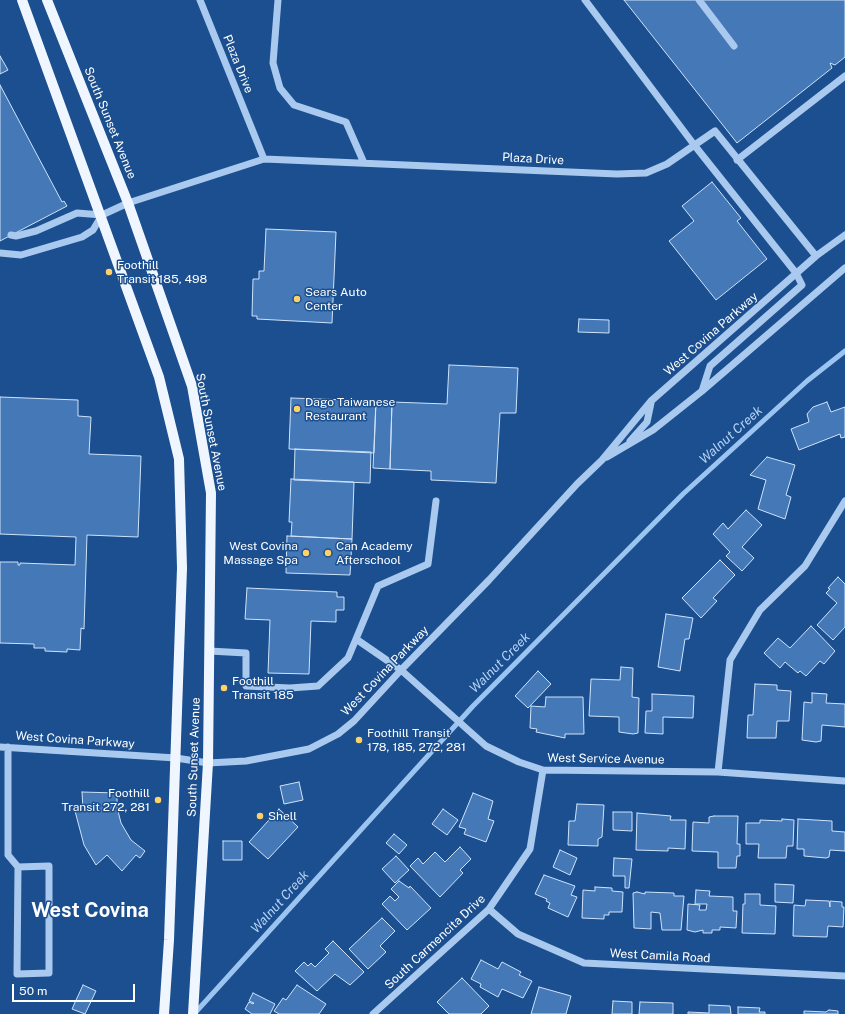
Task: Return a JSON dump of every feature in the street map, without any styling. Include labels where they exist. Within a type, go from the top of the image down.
[{"type":"main road","name":"South Sunset Avenue","points":[[22,0],[102,215],[159,377],[179,459],[182,568],[176,758],[164,1014]]},
{"type":"main road","name":"South Sunset Avenue","points":[[47,0],[128,203],[192,386],[211,494],[208,763],[193,1014]]},
{"type":"street","name":"Plaza Drive","points":[[200,0],[264,159]]},
{"type":"street","points":[[278,0],[273,63],[280,88],[294,104],[346,122],[364,162]]},
{"type":"street","points":[[585,0],[695,146],[796,273],[802,285],[710,366],[702,391]]},
{"type":"street","points":[[699,0],[734,46]]},
{"type":"street","points":[[816,256],[737,160],[845,76]]},
{"type":"street","name":"Plaza Drive","points":[[102,215],[128,203],[264,159],[611,173],[646,173],[667,164],[715,131],[737,160]]},
{"type":"street","points":[[0,253],[22,254],[82,237],[93,230],[102,215],[77,213],[36,231],[16,236],[11,235]]},
{"type":"street","name":"West Covina Parkway","points":[[0,747],[176,758],[208,763],[246,761],[309,749],[338,734],[354,721],[401,670],[489,580],[577,484],[602,460],[651,400],[796,273],[845,235]]},
{"type":"street","name":"West Covina Parkway","points":[[602,460],[653,430],[702,391],[845,268]]},
{"type":"street","points":[[625,447],[647,422],[651,400]]},
{"type":"street","points":[[209,651],[246,653],[246,686],[290,688],[318,686],[348,658],[378,586],[428,564],[436,501]]},
{"type":"street","points":[[718,772],[730,660],[760,610],[806,566],[845,501]]},
{"type":"street","name":"West Service Avenue","points":[[356,639],[401,670],[486,746],[519,762],[543,770],[718,772],[845,781]]},
{"type":"street","points":[[8,747],[8,855],[18,867],[17,974],[49,973],[49,866],[18,867]]},
{"type":"street","name":"South Carmencita Drive","points":[[373,1014],[489,909],[530,849],[543,770]]},
{"type":"street","name":"West Camila Road","points":[[489,909],[518,934],[584,963],[845,976]]},
{"type":"building","points":[[624,0],[845,0],[845,57],[835,65],[830,63],[832,68],[737,143]]},
{"type":"building","points":[[0,56],[8,70],[0,74]]},
{"type":"building","points":[[0,85],[62,202],[64,201],[67,206],[0,241]]},
{"type":"building","points":[[712,182],[741,218],[737,221],[767,259],[716,300],[669,241],[694,221],[682,206]]},
{"type":"building","points":[[266,229],[336,232],[332,323],[257,319],[257,316],[252,316],[253,279],[259,279],[259,271],[264,271]]},
{"type":"building","points":[[579,319],[609,320],[609,333],[578,332]]},
{"type":"building","points":[[449,365],[518,368],[516,413],[500,413],[496,483],[431,480],[431,471],[390,469],[392,402],[447,404]]},
{"type":"building","points":[[0,397],[78,400],[78,416],[91,417],[89,454],[141,456],[138,537],[87,535],[84,629],[81,628],[80,650],[67,649],[67,652],[45,651],[45,648],[34,648],[34,644],[0,643],[0,562],[18,562],[18,565],[20,565],[20,563],[75,565],[76,537],[0,534]]},
{"type":"building","points":[[291,398],[376,401],[374,453],[289,449]]},
{"type":"building","points":[[376,401],[392,402],[390,469],[373,468]]},
{"type":"building","points":[[827,402],[831,412],[845,407],[845,437],[841,438],[840,434],[799,450],[791,429],[809,422],[807,414],[813,407]]},
{"type":"building","points":[[295,449],[371,452],[370,483],[294,480]]},
{"type":"building","points":[[767,457],[795,465],[786,495],[791,497],[785,519],[758,509],[766,480],[750,475]]},
{"type":"building","points":[[291,479],[354,482],[352,539],[291,536],[292,522],[289,522]]},
{"type":"building","points":[[746,510],[762,525],[742,547],[754,558],[742,571],[726,556],[730,552],[713,534],[723,523],[728,529]]},
{"type":"building","points":[[287,536],[352,539],[350,575],[286,573]]},
{"type":"building","points":[[720,560],[735,575],[713,598],[717,601],[701,618],[682,598]]},
{"type":"building","points":[[838,577],[845,584],[845,627],[833,640],[817,625],[837,603],[826,593],[830,589],[828,588]]},
{"type":"building","points":[[247,588],[337,592],[337,597],[344,597],[344,610],[336,610],[336,622],[311,621],[309,674],[268,673],[270,620],[245,619]]},
{"type":"building","points":[[666,614],[693,618],[689,639],[685,639],[680,671],[658,667]]},
{"type":"building","points":[[811,626],[835,651],[824,664],[820,661],[806,676],[800,671],[798,673],[785,662],[780,668],[764,653],[778,638],[790,648]]},
{"type":"building","points":[[621,667],[633,668],[632,697],[639,698],[638,733],[633,734],[619,732],[619,717],[589,716],[591,679],[620,680]]},
{"type":"building","points":[[538,671],[551,684],[528,708],[515,696]]},
{"type":"building","points":[[755,684],[777,685],[777,690],[791,691],[789,721],[777,721],[776,738],[747,738],[748,715],[753,715]]},
{"type":"building","points":[[812,693],[827,694],[826,703],[845,704],[845,727],[822,725],[821,741],[816,742],[802,740],[804,702],[812,703]]},
{"type":"building","points":[[652,694],[694,696],[693,718],[663,717],[663,734],[645,733],[646,711],[652,711]]},
{"type":"building","points":[[546,697],[583,697],[584,734],[565,734],[565,738],[536,732],[537,729],[530,728],[531,706],[545,707]]},
{"type":"building","points":[[299,782],[303,800],[284,804],[280,786]]},
{"type":"building","points":[[82,792],[117,793],[117,807],[121,823],[131,840],[145,851],[140,858],[136,855],[122,871],[107,855],[96,865],[84,845],[75,811],[83,809]]},
{"type":"building","points":[[473,793],[493,801],[488,819],[494,821],[486,842],[464,834],[466,829],[459,827]]},
{"type":"building","points":[[577,804],[604,805],[602,837],[598,839],[598,846],[568,845],[569,821],[575,821]]},
{"type":"building","points":[[279,809],[298,827],[268,859],[249,842]]},
{"type":"building","points":[[443,809],[458,820],[447,835],[432,824]]},
{"type":"building","points":[[613,812],[632,812],[632,831],[613,830]]},
{"type":"building","points":[[637,813],[671,816],[670,820],[686,820],[685,849],[668,848],[668,851],[636,850]]},
{"type":"building","points":[[738,816],[737,844],[740,844],[740,856],[737,856],[736,868],[718,868],[718,852],[692,851],[693,822],[709,823],[709,817]]},
{"type":"building","points":[[782,819],[794,820],[793,846],[787,846],[786,858],[758,858],[759,844],[746,844],[746,823],[760,823],[760,820],[782,821]]},
{"type":"building","points":[[798,819],[832,821],[832,831],[845,832],[845,851],[830,850],[829,857],[826,858],[804,856],[804,849],[797,849]]},
{"type":"building","points":[[394,834],[407,845],[399,854],[386,843]]},
{"type":"building","points":[[223,841],[242,841],[242,860],[223,860]]},
{"type":"building","points":[[460,847],[471,859],[460,870],[463,873],[440,897],[410,866],[418,858],[423,864],[435,852],[445,862]]},
{"type":"building","points":[[560,850],[577,858],[570,875],[553,867]]},
{"type":"building","points":[[396,856],[409,870],[395,883],[382,869]]},
{"type":"building","points":[[614,858],[632,859],[629,888],[625,888],[625,876],[613,876]]},
{"type":"building","points":[[544,875],[575,886],[571,895],[577,897],[568,917],[548,908],[550,903],[546,901],[547,899],[535,894]]},
{"type":"building","points":[[399,881],[409,888],[410,886],[431,908],[407,930],[382,904],[390,896],[395,901],[399,897],[391,889]]},
{"type":"building","points":[[775,884],[794,885],[793,903],[775,902]]},
{"type":"building","points":[[595,887],[612,888],[612,891],[623,892],[622,912],[609,912],[609,915],[604,915],[604,919],[582,918],[583,890],[595,891]]},
{"type":"building","points":[[696,890],[710,891],[709,896],[733,897],[733,911],[737,911],[736,928],[720,927],[720,930],[712,930],[712,933],[703,933],[703,930],[695,932],[687,930],[688,904],[700,905],[699,910],[706,910],[707,904],[695,904]]},
{"type":"building","points":[[637,892],[645,894],[645,892],[674,893],[674,896],[684,896],[681,930],[662,930],[660,913],[651,912],[651,929],[634,928],[633,893]]},
{"type":"building","points":[[745,894],[760,894],[760,905],[776,906],[775,934],[742,933],[743,904],[745,904]]},
{"type":"building","points":[[806,900],[829,901],[830,907],[830,901],[842,902],[842,907],[844,907],[843,927],[828,926],[827,937],[793,936],[794,905],[805,906]]},
{"type":"building","points":[[382,918],[395,931],[380,946],[386,952],[368,969],[349,949]]},
{"type":"building","points":[[333,941],[364,972],[350,985],[335,974],[317,991],[295,971],[304,962],[308,966],[311,963],[315,967],[329,953],[325,949]]},
{"type":"building","points":[[481,960],[498,969],[502,962],[521,972],[519,975],[532,981],[523,998],[502,989],[498,997],[480,987],[481,984],[471,979]]},
{"type":"building","points":[[462,978],[489,1006],[481,1014],[449,1014],[437,1002]]},
{"type":"building","points":[[83,985],[96,991],[85,1014],[72,1009]]},
{"type":"building","points":[[297,985],[326,1004],[319,1014],[279,1014],[274,1011],[283,998],[286,1000]]},
{"type":"building","points":[[539,987],[571,996],[566,1014],[531,1014]]},
{"type":"building","points":[[253,993],[275,1004],[270,1014],[252,1014],[245,1009],[249,1002],[254,1003],[249,1001]]},
{"type":"building","points":[[613,1001],[632,1002],[632,1014],[612,1014]]},
{"type":"building","points":[[640,1002],[673,1003],[673,1014],[639,1014]]},
{"type":"building","points":[[709,1005],[730,1006],[731,1014],[688,1014],[688,1012],[709,1013]]},
{"type":"building","points":[[738,1007],[760,1008],[759,1012],[765,1012],[765,1014],[738,1014]]},
{"type":"building","points":[[829,1010],[838,1011],[838,1014],[804,1014],[804,1011],[826,1012]]},
{"type":"waterway","name":"Walnut Creek","points":[[195,1013],[473,706],[683,494],[807,381],[845,351]]},
{"type":"place","name":"Foothill Transit 185, 498","points":[[109,272]]},
{"type":"place","name":"Sears Auto Center","points":[[297,299]]},
{"type":"place","name":"Dago Taiwanese Restaurant","points":[[297,409]]},
{"type":"place","name":"West Covina Massage Spa","points":[[306,553]]},
{"type":"place","name":"Can Academy Afterschool","points":[[328,553]]},
{"type":"place","name":"Foothill Transit 185","points":[[224,688]]},
{"type":"place","name":"Foothill Transit 178, 185, 272, 281","points":[[359,740]]},
{"type":"place","name":"Foothill Transit 272, 281","points":[[158,800]]},
{"type":"place","name":"Shell","points":[[260,816]]},
{"type":"district","name":"West Covina","points":[[90,911]]}]
